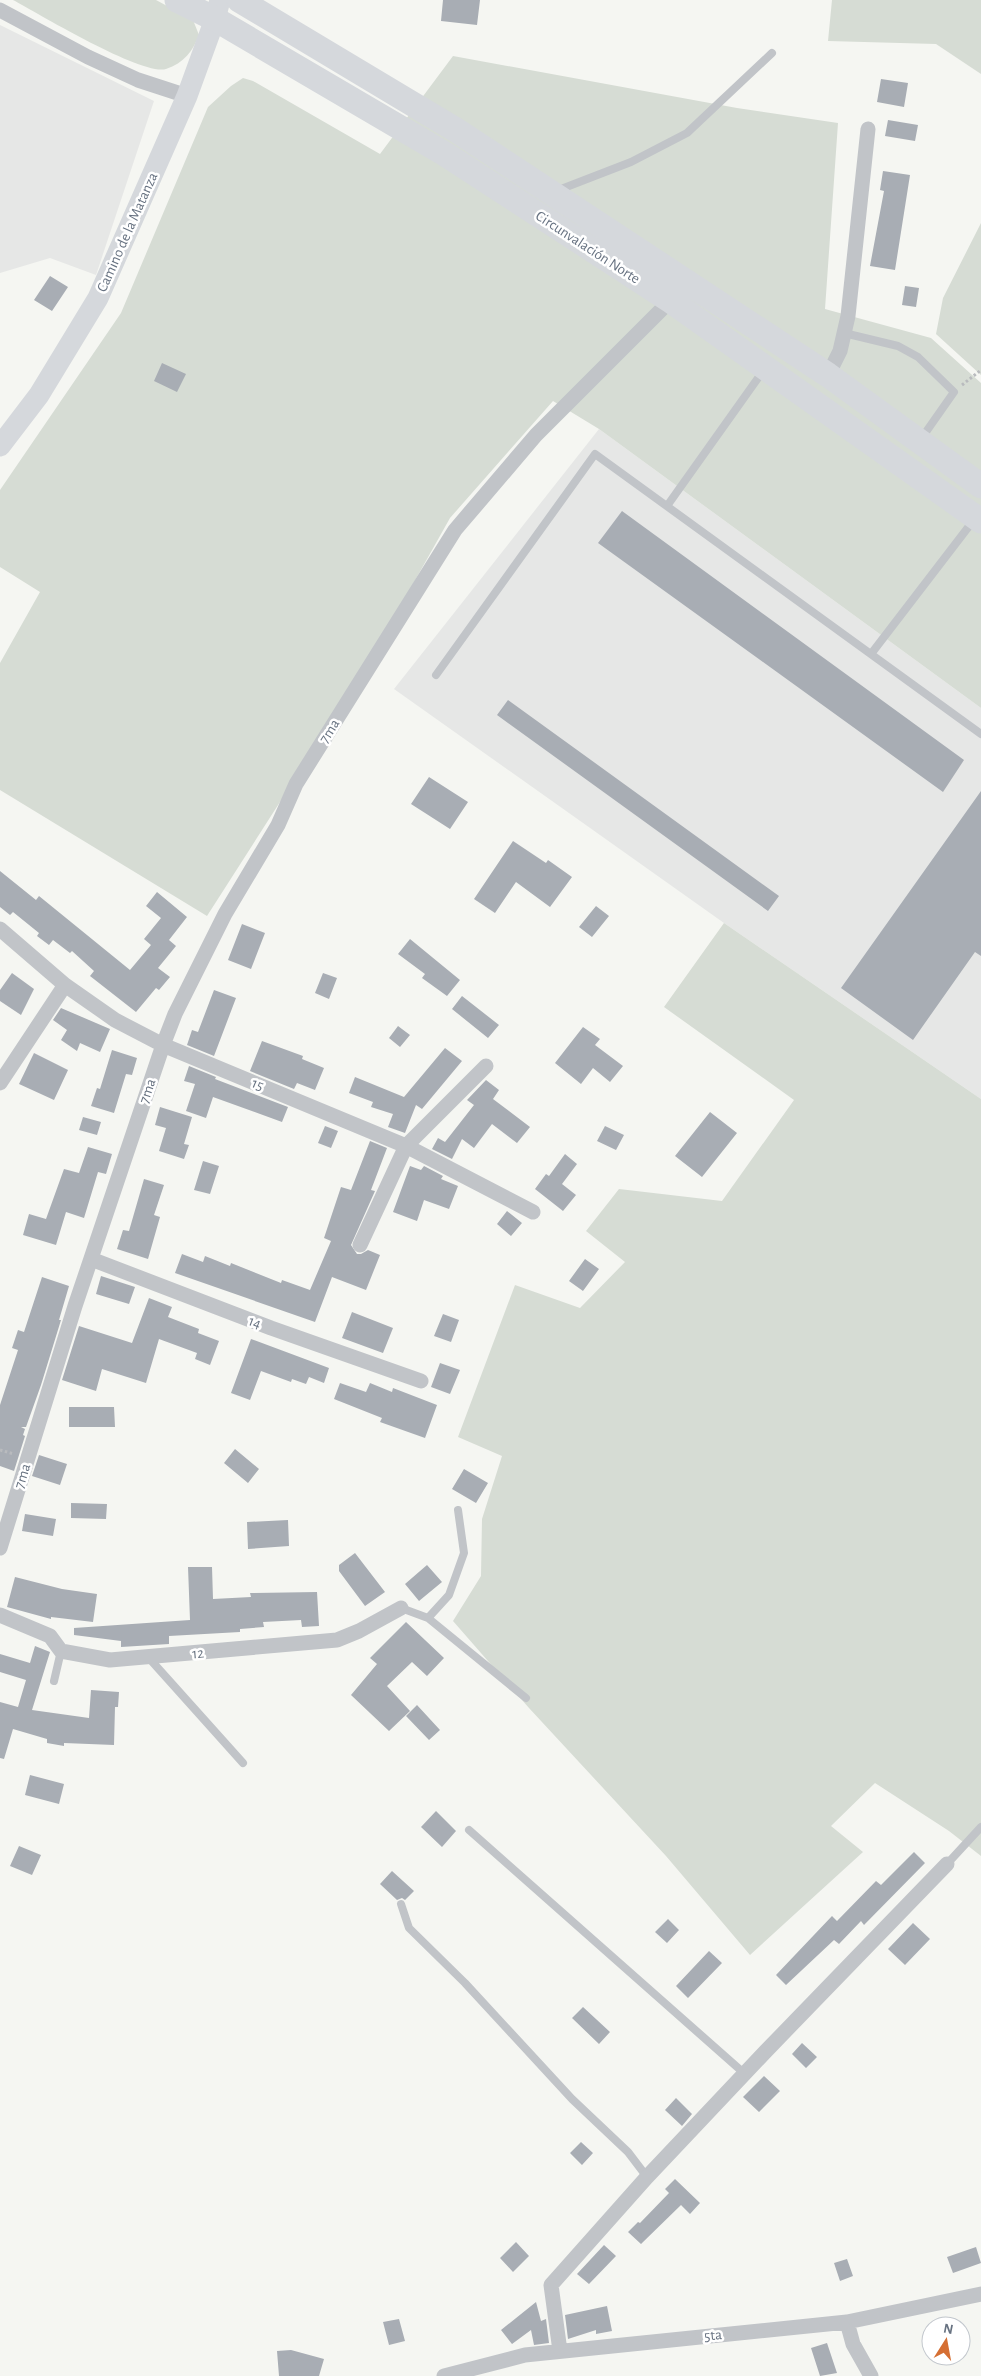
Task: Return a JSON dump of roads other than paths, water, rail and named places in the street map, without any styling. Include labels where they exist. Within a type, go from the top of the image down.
[{"type":"highway","name":"Circunvalación Norte","points":[[177,0],[218,10],[445,154],[671,301],[979,516]]},
{"type":"highway","name":"Circunvalación Norte","points":[[239,0],[456,130],[828,375],[981,486]]},
{"type":"main road","name":"Camino de la Matanza","points":[[0,446],[39,395],[98,298],[187,96],[218,10]]},
{"type":"street","points":[[0,10],[130,76],[187,96]]},
{"type":"street","points":[[828,375],[840,351],[848,316],[868,129]]},
{"type":"street","name":"7ma","points":[[0,1548],[91,1259],[163,1045],[175,1014],[225,914],[278,825],[296,784],[455,530],[536,435],[688,283]]},
{"type":"street","name":"15","points":[[0,929],[65,985],[115,1020],[163,1045],[406,1146],[533,1212]]},
{"type":"street","points":[[0,1083],[65,985]]},
{"type":"street","points":[[360,1245],[406,1146],[486,1066]]},
{"type":"street","name":"14","points":[[91,1259],[271,1328],[421,1381]]},
{"type":"street","name":"12","points":[[61,1651],[110,1660],[337,1640],[359,1631],[401,1608]]},
{"type":"street","points":[[0,1615],[50,1636],[61,1651]]},
{"type":"street","points":[[560,2350],[550,2285],[647,2177],[744,2074],[948,1864]]},
{"type":"street","name":"5ta","points":[[444,2376],[525,2355],[847,2322],[981,2294]]},
{"type":"street","points":[[847,2322],[853,2344],[871,2376]]},
{"type":"lane","points":[[552,193],[631,162],[687,134],[772,53]]},
{"type":"lane","points":[[844,333],[898,346],[918,357],[954,392],[920,442]]},
{"type":"lane","points":[[667,506],[765,368]]},
{"type":"lane","points":[[436,676],[595,454],[981,734]]},
{"type":"lane","points":[[870,654],[979,516]]},
{"type":"lane","points":[[428,1618],[450,1595],[464,1553],[458,1510]]},
{"type":"lane","points":[[401,1608],[428,1618],[526,1698]]},
{"type":"lane","points":[[54,1681],[61,1651]]},
{"type":"lane","points":[[148,1657],[243,1763]]},
{"type":"lane","points":[[948,1864],[981,1827]]},
{"type":"lane","points":[[469,1830],[744,2074]]},
{"type":"lane","points":[[401,1904],[409,1928],[465,1983],[572,2098],[628,2152],[647,2177]]}]
